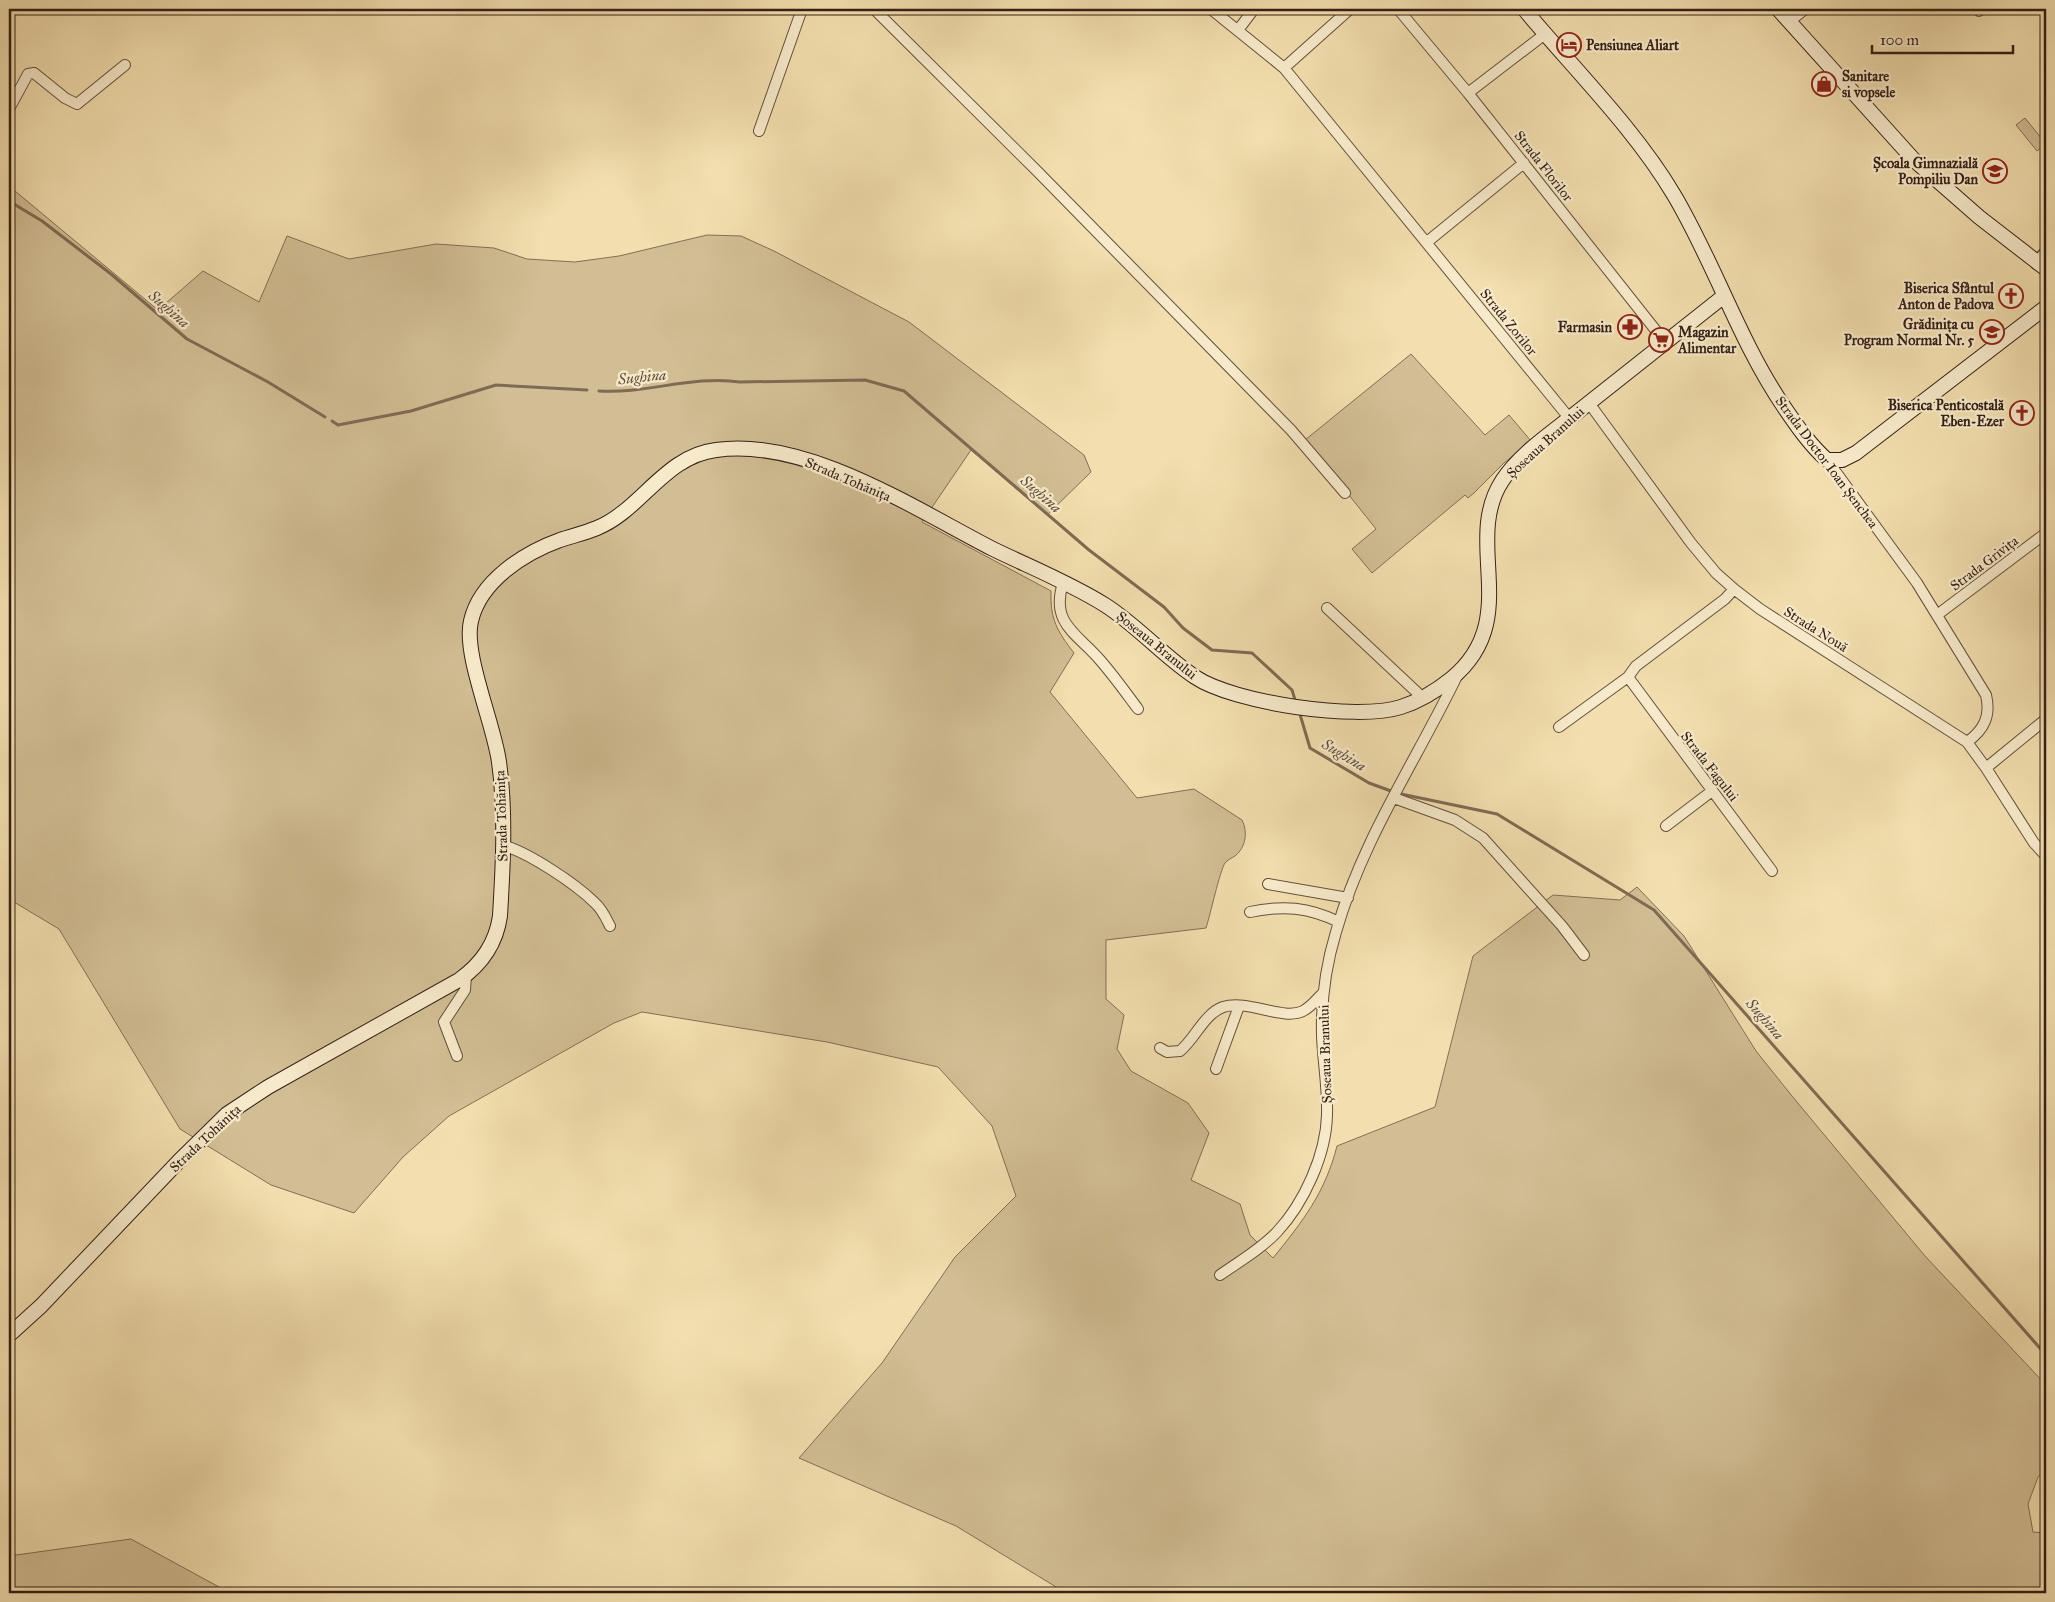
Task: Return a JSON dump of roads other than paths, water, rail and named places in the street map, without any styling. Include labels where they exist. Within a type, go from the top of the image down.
[{"type":"main road","name":"Strada Doctor Ioan Șenchea","points":[[1524,9],[1659,173],[1686,216],[1764,377],[1808,440],[1828,460]]},
{"type":"main road","points":[[1778,9],[1872,116],[1914,160],[1955,197],[2043,262]]},
{"type":"main road","name":"Șoseaua Branului","points":[[1004,554],[1101,602],[1122,616],[1180,666],[1205,683],[1237,695],[1342,712],[1381,711],[1404,706],[1423,698],[1458,673],[1477,651],[1486,626],[1489,531],[1496,492],[1501,482],[1517,464],[1570,418],[1724,296]]},
{"type":"main road","points":[[1828,460],[1842,460],[1856,453],[2046,307]]},
{"type":"main road","name":"Strada Tohănița","points":[[9,1335],[41,1306],[192,1147],[227,1114],[268,1087],[466,975],[484,958],[498,930],[502,890],[500,765],[469,639],[469,626],[476,607],[493,583],[512,565],[540,548],[612,521],[671,470],[689,458],[709,450],[735,448],[765,451],[806,460],[854,479],[1004,554]]},
{"type":"street","points":[[759,131],[802,9]]},
{"type":"street","points":[[874,9],[1038,172],[1279,418],[1345,493]]},
{"type":"street","name":"Strada Zorilor","points":[[1211,9],[1284,68],[1570,418]]},
{"type":"street","points":[[1238,30],[1254,9]]},
{"type":"street","points":[[1284,68],[1350,9]]},
{"type":"street","name":"Strada Florilor","points":[[1398,9],[1468,93],[1665,342]]},
{"type":"street","points":[[1790,21],[1805,9]]},
{"type":"street","points":[[1468,93],[1545,34]]},
{"type":"street","points":[[9,109],[28,74],[40,77],[66,98],[77,104],[125,65]]},
{"type":"street","points":[[1427,242],[1524,163]]},
{"type":"street","name":"Strada Nouă","points":[[1589,403],[1696,550],[1734,589],[1760,609],[1967,742],[2034,843],[2046,856]]},
{"type":"street","name":"Strada Doctor Ioan Șenchea","points":[[1828,460],[1911,575],[1981,686],[1988,704],[1985,724],[1977,735],[1967,742]]},
{"type":"street","name":"Strada Grivița","points":[[1937,615],[2046,533]]},
{"type":"street","points":[[1063,583],[1059,602],[1064,622],[1102,661],[1138,709]]},
{"type":"street","points":[[1559,727],[1628,677],[1636,666],[1725,599],[1734,589]]},
{"type":"street","points":[[1327,608],[1423,698]]},
{"type":"street","name":"Șoseaua Branului","points":[[1220,1275],[1263,1246],[1279,1230],[1296,1206],[1317,1161],[1327,1117],[1322,1035],[1323,993],[1339,922],[1371,838],[1394,798],[1458,673]]},
{"type":"street","name":"Strada Fagului","points":[[1628,677],[1772,871]]},
{"type":"street","points":[[1986,768],[2046,719]]},
{"type":"street","points":[[1666,826],[1712,791]]},
{"type":"street","points":[[1394,798],[1454,820],[1483,838],[1567,932],[1584,955]]},
{"type":"street","points":[[502,845],[531,857],[586,895],[596,904],[610,926]]},
{"type":"street","points":[[1268,884],[1348,898]]},
{"type":"street","points":[[1250,912],[1274,907],[1301,908],[1324,914],[1339,922]]},
{"type":"street","points":[[457,1056],[444,1022],[465,990],[466,975]]},
{"type":"street","points":[[1160,1048],[1167,1052],[1180,1051],[1214,1013],[1226,1006],[1296,1014],[1310,1007],[1323,993]]},
{"type":"street","points":[[1216,1068],[1239,1006]]},
{"type":"waterway","name":"Sughina","points":[[9,201],[42,221],[111,274],[187,339],[268,382],[325,417]]},
{"type":"waterway","name":"Sughina","points":[[599,391],[634,390],[722,380],[740,382],[865,380],[904,391],[1089,550],[1164,607],[1183,628],[1212,650],[1252,653],[1292,690],[1296,703]]},
{"type":"waterway","name":"Sughina","points":[[332,421],[338,425],[411,411],[496,385],[587,390]]},
{"type":"waterway","name":"Sughina","points":[[1299,711],[1310,748],[1369,783],[1391,791]]},
{"type":"waterway","name":"Sughina","points":[[1401,794],[1497,814],[1654,910],[2046,1355]]},
{"type":"place","name":"Pensiunea Aliart","points":[[1569,45]]},
{"type":"place","name":"Sanitare si vopsele","points":[[1824,84]]},
{"type":"place","name":"Școala Gimnazială Pompiliu Dan","points":[[1995,171]]},
{"type":"place","name":"Biserica Sfântul Anton de Padova","points":[[2011,296]]},
{"type":"place","name":"Farmasin","points":[[1630,327]]},
{"type":"place","name":"Grădinița cu Program Normal Nr. 5","points":[[1992,332]]},
{"type":"place","name":"Magazin Alimentar","points":[[1661,340]]},
{"type":"place","name":"Biserica Penticostală Eben-Ezer","points":[[2022,413]]}]
